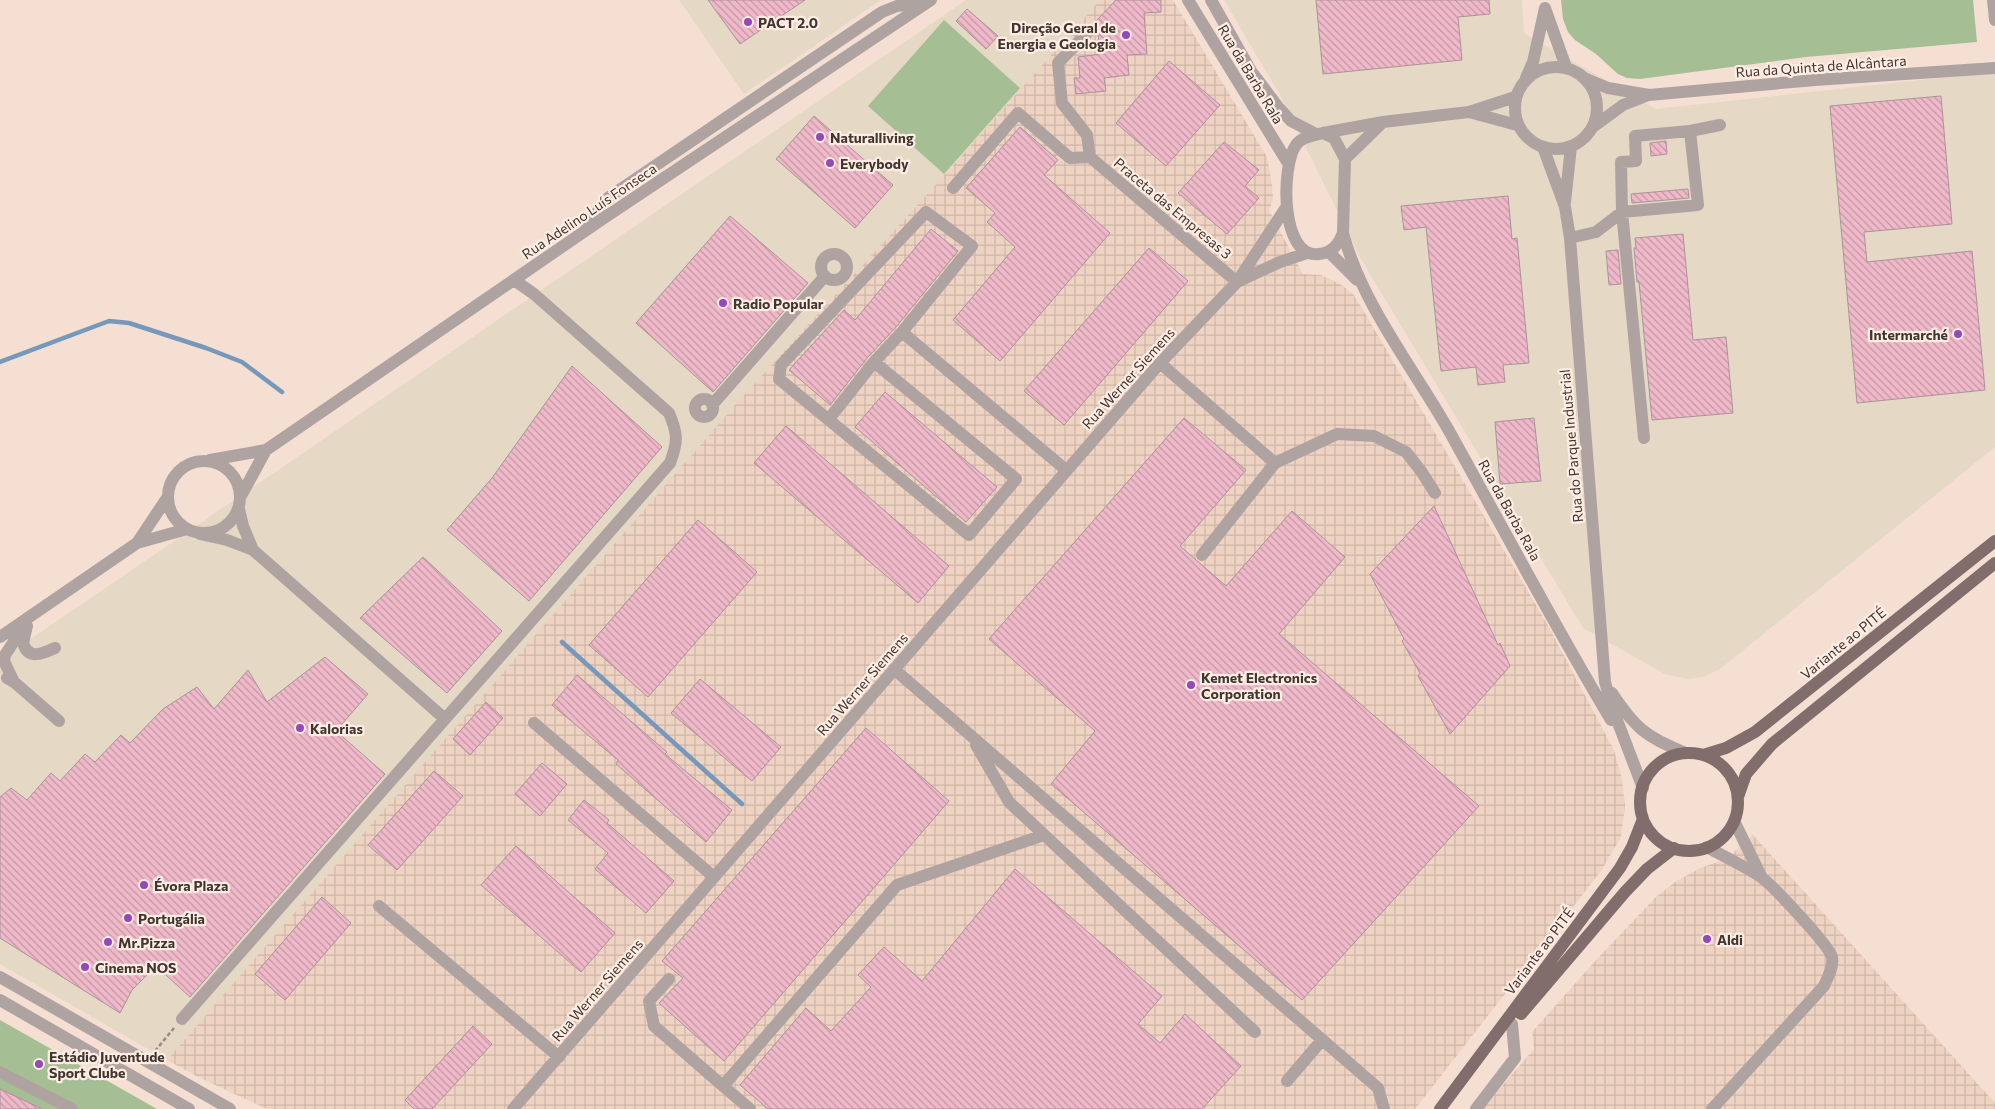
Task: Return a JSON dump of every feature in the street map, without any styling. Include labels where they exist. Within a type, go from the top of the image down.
[{"type":"main road","name":"Variante ao PITÉ","points":[[1703,755],[1726,748],[1755,732],[1995,541]]},
{"type":"main road","points":[[1738,797],[1746,774],[1772,744],[1995,563]]},
{"type":"main road","points":[[1686,753],[1703,755],[1718,762],[1731,776],[1738,792],[1738,809],[1734,821],[1722,838],[1707,847],[1691,851],[1674,848],[1659,840],[1647,828],[1643,819],[1641,794],[1646,778],[1657,765],[1669,757],[1686,753]]},
{"type":"main road","name":"Variante ao PITÉ","points":[[1440,1109],[1620,868],[1632,847],[1643,819]]},
{"type":"main road","name":"Variante ao PITÉ","points":[[1450,1095],[1625,892],[1647,869],[1674,848]]},
{"type":"street","name":"Rua Adelino Luís Fonseca","points":[[210,460],[266,450],[574,239],[931,0]]},
{"type":"street","points":[[574,239],[587,226],[608,198],[882,12],[897,6],[918,4],[931,0]]},
{"type":"street","name":"Rua da Barba Rala","points":[[1188,0],[1288,163]]},
{"type":"street","name":"Rua da Barba Rala","points":[[1211,0],[1251,71],[1279,108],[1291,121],[1334,138],[1345,159]]},
{"type":"street","points":[[1993,0],[1995,20]]},
{"type":"street","points":[[1544,4],[1566,67]]},
{"type":"street","points":[[1544,4],[1533,62],[1526,79],[1515,96],[1514,111],[1517,125],[1528,138],[1543,148],[1557,150],[1571,147],[1583,139],[1593,127],[1623,105],[1649,95]]},
{"type":"street","points":[[953,188],[1018,113],[1070,158],[1090,157],[1087,135],[1062,103],[1058,63],[1090,30]]},
{"type":"street","points":[[1526,79],[1537,70],[1551,66],[1566,67],[1580,74],[1590,84],[1596,98],[1597,113],[1593,127]]},
{"type":"street","name":"Rua da Quinta de Alcântara","points":[[1649,95],[1815,80],[1995,68]]},
{"type":"street","points":[[1584,78],[1608,88],[1649,95]]},
{"type":"street","points":[[1307,253],[1298,246],[1291,231],[1287,206],[1288,163],[1296,144],[1308,136],[1320,133],[1383,122],[1469,112],[1515,96]]},
{"type":"street","points":[[1469,112],[1517,125]]},
{"type":"street","points":[[1330,252],[1338,243],[1343,233],[1345,159],[1383,122]]},
{"type":"street","points":[[1644,438],[1622,212],[1621,162],[1636,161],[1635,136],[1720,125]]},
{"type":"street","points":[[1570,238],[1596,232],[1622,212],[1698,205],[1690,130]]},
{"type":"street","name":"Rua do Parque Industrial","points":[[1564,207],[1571,147]]},
{"type":"street","name":"Rua do Parque Industrial","points":[[1543,148],[1564,207],[1570,238],[1605,682]]},
{"type":"street","name":"Praceta das Empresas 3","points":[[1090,157],[1237,282]]},
{"type":"street","name":"Rua Werner Siemens","points":[[513,1109],[895,670],[1066,470],[1160,363],[1237,282],[1287,206]]},
{"type":"street","points":[[829,419],[874,362],[902,332],[972,246],[926,212],[781,365],[779,379],[969,535],[1016,479],[874,362]]},
{"type":"street","name":"Rua da Barba Rala","points":[[1343,233],[1349,254],[1362,285],[1446,427],[1629,752]]},
{"type":"street","name":"Rua da Barba Rala","points":[[1330,252],[1362,285]]},
{"type":"street","name":"Rua Werner Siemens","points":[[1237,282],[1280,262],[1307,253],[1317,255],[1330,252]]},
{"type":"street","points":[[712,405],[825,276]]},
{"type":"street","points":[[182,1019],[670,463],[677,442],[669,413],[534,294],[514,280]]},
{"type":"street","points":[[902,332],[1066,470]]},
{"type":"street","points":[[1160,363],[1275,463]]},
{"type":"street","points":[[1202,555],[1275,463],[1337,434],[1374,436],[1406,452],[1422,470],[1434,493]]},
{"type":"street","name":"Rua Adelino Luís Fonseca","points":[[241,496],[266,450]]},
{"type":"street","points":[[137,543],[168,498],[171,482],[178,472],[186,465],[197,461],[210,460],[228,469],[236,478],[241,496],[239,509],[243,526],[253,550]]},
{"type":"street","points":[[168,498],[173,517],[187,529],[227,540],[253,550],[445,719]]},
{"type":"street","points":[[200,534],[213,533],[222,529],[231,522],[239,509]]},
{"type":"street","points":[[0,637],[137,543],[187,529]]},
{"type":"street","points":[[31,616],[23,636],[25,648],[33,655],[42,654],[55,648]]},
{"type":"street","points":[[14,682],[4,661],[5,655],[31,616]]},
{"type":"street","points":[[895,670],[1378,1088],[1384,1109]]},
{"type":"street","points":[[0,675],[14,682],[60,721]]},
{"type":"street","points":[[1605,682],[1638,727],[1658,742],[1686,753]]},
{"type":"street","name":"Rua da Barba Rala","points":[[1605,682],[1612,707],[1643,788]]},
{"type":"street","points":[[534,723],[714,878]]},
{"type":"street","points":[[971,736],[1009,802],[1255,1032]]},
{"type":"street","points":[[1712,1109],[1824,986],[1833,958],[1828,948],[1762,878],[1734,821]]},
{"type":"street","points":[[723,1086],[898,885],[1044,835]]},
{"type":"street","points":[[1707,847],[1762,878]]},
{"type":"street","points":[[379,906],[559,1056]]},
{"type":"street","points":[[0,977],[230,1109]]},
{"type":"street","points":[[668,979],[649,1001],[654,1026],[750,1109]]},
{"type":"street","points":[[0,1000],[189,1109]]},
{"type":"street","points":[[1476,1109],[1515,1058],[1512,1024]]},
{"type":"street","points":[[1287,1082],[1322,1040]]},
{"type":"street","points":[[0,1072],[72,1109]]},
{"type":"path","points":[[146,1061],[182,1019]]},
{"type":"shaded area","points":[[679,0],[881,0],[744,94]]},
{"type":"shaded area","points":[[966,0],[1100,0],[167,1060],[0,964],[0,660]]},
{"type":"shaded area","points":[[1100,0],[1173,0],[1267,157],[1273,199],[1269,210],[1303,274],[1321,275],[1340,284],[1353,294],[1546,622],[1614,750],[1622,779],[1625,806],[1621,837],[1601,871],[1415,1109],[267,1109],[200,1078],[167,1060],[735,405],[933,188]]},
{"type":"shaded area","points":[[1224,0],[1522,0],[1524,33],[1655,109],[1995,72],[1995,447],[1720,669],[1703,677],[1687,679],[1665,674],[1583,628],[1361,259],[1280,95]]},
{"type":"shaded area","points":[[1753,835],[1995,1103],[1995,1109],[1482,1109],[1534,1049],[1532,1032],[1596,960],[1655,898],[1675,882],[1700,868],[1726,859]]},
{"type":"green space","points":[[1561,0],[1973,0],[1977,42],[1806,57],[1640,79],[1627,78],[1618,74],[1596,54],[1575,40],[1568,32],[1563,19]]},
{"type":"green space","points":[[944,20],[1020,88],[944,174],[868,106]]},
{"type":"green space","name":"Estádio Juventude Sport Clube","points":[[0,1020],[157,1109],[0,1109]]},
{"type":"building","name":"PACT 2.0","points":[[708,0],[805,0],[740,44]]},
{"type":"building","points":[[1116,0],[1161,0],[1161,12],[1144,13],[1147,54],[1127,55],[1129,75],[1104,78],[1106,91],[1076,94],[1074,78],[1080,78],[1078,57],[1101,54],[1096,21]]},
{"type":"building","points":[[1316,0],[1489,0],[1490,14],[1458,17],[1462,60],[1323,74]]},
{"type":"building","points":[[967,9],[998,36],[986,49],[956,21]]},
{"type":"building","points":[[1169,61],[1220,105],[1166,166],[1116,123]]},
{"type":"building","points":[[1941,96],[1952,224],[1864,232],[1867,262],[1972,251],[1985,390],[1857,403],[1830,106]]},
{"type":"building","points":[[814,116],[893,185],[855,228],[776,159]]},
{"type":"building","points":[[1020,127],[1058,160],[1044,175],[1110,233],[1000,361],[953,320],[1015,247],[987,222],[995,213],[966,188]]},
{"type":"building","points":[[1666,141],[1667,154],[1651,156],[1650,143]]},
{"type":"building","points":[[1224,142],[1259,170],[1245,186],[1259,198],[1227,234],[1178,193]]},
{"type":"building","points":[[1688,189],[1689,198],[1632,203],[1631,194]]},
{"type":"building","points":[[1508,196],[1512,239],[1517,238],[1529,363],[1503,365],[1505,382],[1478,385],[1476,367],[1441,371],[1426,227],[1404,230],[1401,206]]},
{"type":"building","name":"Radio Popular","points":[[730,216],[808,283],[713,392],[636,323]]},
{"type":"building","points":[[931,229],[958,251],[830,405],[789,370],[844,310],[855,320]]},
{"type":"building","points":[[1683,234],[1693,340],[1726,337],[1733,413],[1652,420],[1639,282],[1637,282],[1635,238]]},
{"type":"building","points":[[1149,248],[1188,281],[1064,425],[1024,391]]},
{"type":"building","points":[[1618,250],[1621,284],[1609,285],[1606,251]]},
{"type":"building","points":[[572,366],[662,447],[529,601],[447,530],[492,478]]},
{"type":"building","points":[[885,392],[997,487],[966,522],[855,427]]},
{"type":"building","name":"Kemet Electronics Corporation","points":[[1184,418],[1246,470],[1180,546],[1226,586],[1292,511],[1345,557],[1279,634],[1479,806],[1302,1000],[1051,784],[1095,731],[989,639]]},
{"type":"building","points":[[1534,418],[1541,481],[1500,484],[1495,422]]},
{"type":"building","points":[[786,426],[949,566],[918,603],[754,463]]},
{"type":"building","points":[[1434,506],[1498,645],[1500,643],[1510,666],[1450,734],[1418,676],[1420,673],[1402,641],[1404,639],[1370,574]]},
{"type":"building","points":[[698,520],[757,572],[648,697],[589,645]]},
{"type":"building","points":[[423,557],[502,631],[447,693],[360,618]]},
{"type":"building","name":"Évora Plaza","points":[[325,657],[368,694],[336,731],[385,774],[190,997],[156,966],[132,990],[120,1013],[0,938],[0,797],[11,788],[27,800],[51,773],[60,781],[85,754],[95,762],[121,735],[130,743],[163,709],[197,687],[214,709],[248,670],[267,702]]},
{"type":"building","points":[[577,675],[667,752],[665,754],[732,810],[706,842],[616,764],[618,760],[552,705]]},
{"type":"building","points":[[700,679],[781,747],[752,781],[671,713]]},
{"type":"building","points":[[486,702],[503,718],[470,755],[453,739]]},
{"type":"building","points":[[866,728],[949,801],[724,1061],[659,1003],[683,978],[662,961]]},
{"type":"building","points":[[542,763],[567,784],[540,816],[515,794]]},
{"type":"building","points":[[434,771],[463,796],[397,870],[368,845]]},
{"type":"building","points":[[584,800],[609,820],[607,823],[674,881],[646,913],[595,869],[608,853],[568,820]]},
{"type":"building","points":[[516,846],[615,933],[581,972],[481,885]]},
{"type":"building","points":[[1015,869],[1162,996],[1138,1024],[1160,1043],[1185,1014],[1241,1066],[1202,1109],[768,1109],[740,1085],[806,1008],[831,1031],[871,987],[858,975],[884,947],[922,981]]},
{"type":"building","points":[[322,897],[351,923],[285,1000],[255,974]]},
{"type":"building","points":[[473,1026],[492,1044],[432,1109],[414,1109],[405,1100]]},
{"type":"building","points":[[0,1089],[42,1109],[0,1109]]},
{"type":"waterway","points":[[0,362],[109,321],[129,323],[242,362],[282,392]]},
{"type":"waterway","points":[[562,642],[742,804]]},
{"type":"place","name":"PACT 2.0","points":[[748,22]]},
{"type":"place","name":"Direção Geral de Energia e Geologia","points":[[1126,35]]},
{"type":"place","name":"Naturalliving","points":[[820,137]]},
{"type":"place","name":"Everybody","points":[[830,163]]},
{"type":"place","name":"Radio Popular","points":[[723,303]]},
{"type":"place","name":"Intermarché","points":[[1958,334]]},
{"type":"place","name":"Kemet Electronics Corporation","points":[[1191,685]]},
{"type":"place","name":"Kalorias","points":[[300,728]]},
{"type":"place","name":"Évora Plaza","points":[[144,885]]},
{"type":"place","name":"Portugália","points":[[128,918]]},
{"type":"place","name":"Aldi","points":[[1707,939]]},
{"type":"place","name":"Mr.Pizza","points":[[108,942]]},
{"type":"place","name":"Cinema NOS","points":[[85,967]]},
{"type":"place","name":"Estádio Juventude Sport Clube","points":[[39,1064]]}]
